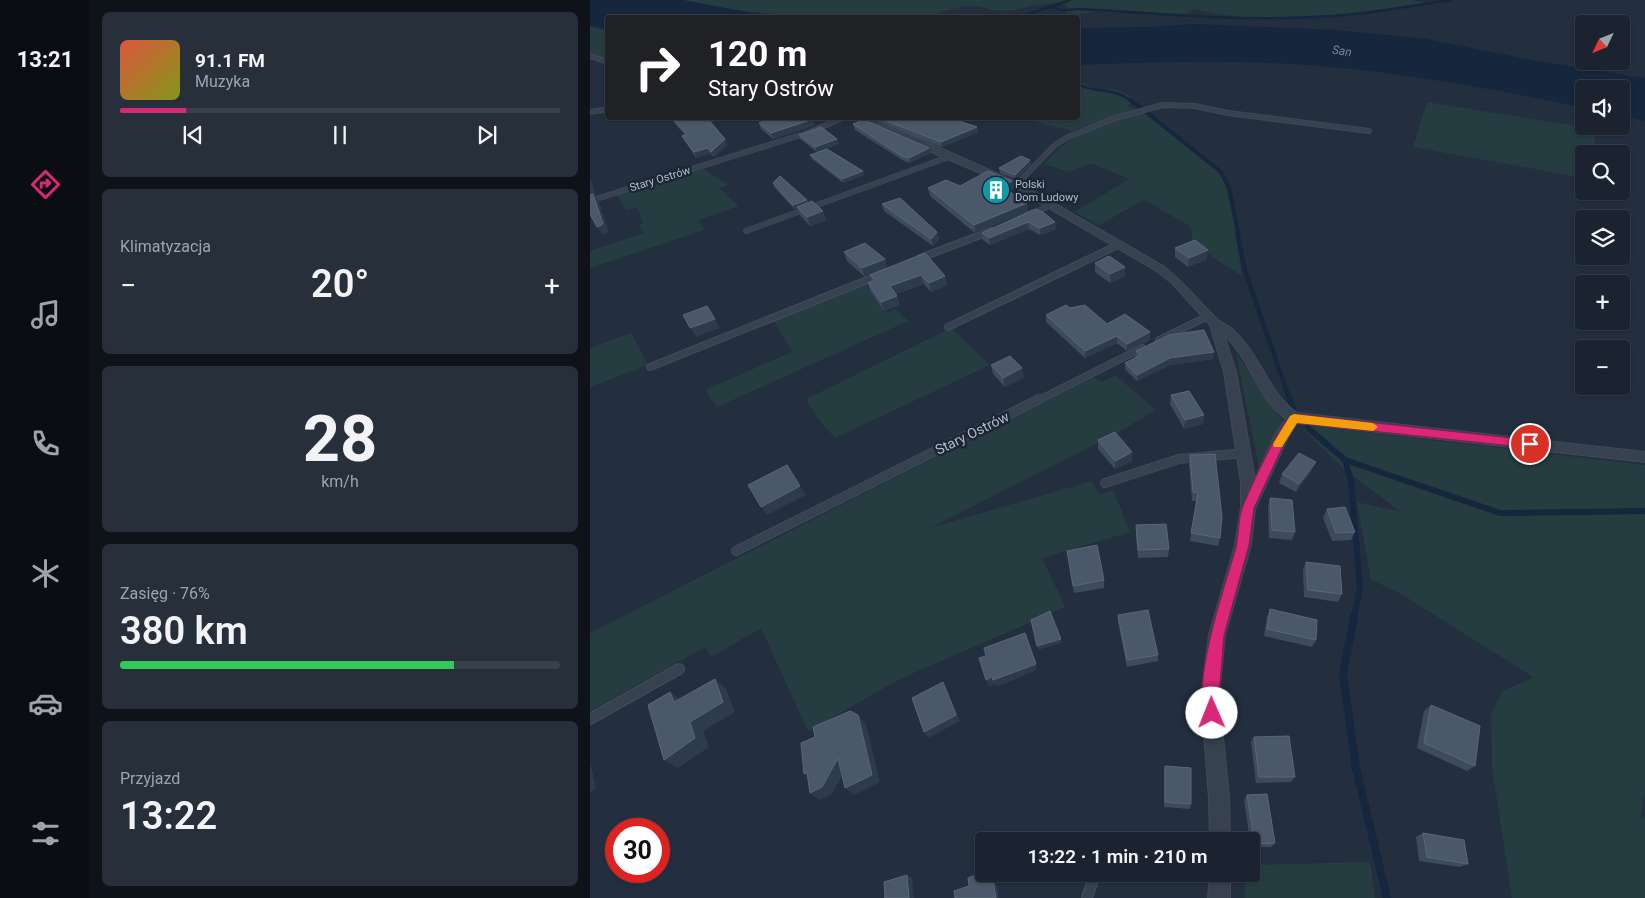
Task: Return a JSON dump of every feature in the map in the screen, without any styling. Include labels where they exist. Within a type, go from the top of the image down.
[{"type":"street","points":[[590,56],[605,61]]},
{"type":"street","points":[[861,120],[951,156],[1016,185],[1176,281],[1211,320],[1230,333],[1253,364],[1280,408],[1294,418],[1645,456]]},
{"type":"street","points":[[1211,320],[1230,372],[1244,453],[1248,508],[1243,545],[1217,635],[1210,696],[1219,798],[1220,832]]},
{"type":"street","points":[[1248,508],[1282,435],[1294,418]]},
{"type":"street","points":[[1219,898],[1220,882]]},
{"type":"lane","points":[[1016,185],[1055,145],[1068,137],[1088,127],[1145,108],[1180,104],[1369,130]]},
{"type":"lane","points":[[590,112],[605,110]]},
{"type":"lane","name":"Stary Ostrów","points":[[590,201],[802,135],[837,120]]},
{"type":"lane","points":[[746,230],[951,156]]},
{"type":"lane","points":[[1027,216],[1052,205]]},
{"type":"lane","points":[[912,262],[1002,227]]},
{"type":"lane","points":[[948,327],[1118,245]]},
{"type":"lane","points":[[650,367],[887,272]]},
{"type":"lane","name":"Stary Ostrów","points":[[736,551],[1211,320]]},
{"type":"lane","points":[[1105,483],[1179,458],[1244,453]]},
{"type":"lane","points":[[590,719],[679,669]]},
{"type":"lane","points":[[1087,898],[1092,882]]},
{"type":"green space","points":[[683,0],[1411,0],[1427,3],[1340,15],[1281,18],[1223,15],[1194,9],[1185,15],[1098,11],[1068,15],[1066,5],[1057,4],[1041,4],[1003,11],[966,6],[932,15],[785,15],[712,6]]},
{"type":"green space","points":[[590,26],[605,30],[605,58],[590,53]]},
{"type":"green space","points":[[1080,82],[1101,91],[1115,89],[1137,101],[1128,105],[1134,109],[1072,131],[1028,120],[1080,120]]},
{"type":"green space","points":[[1427,102],[1575,126],[1575,135],[1594,135],[1595,145],[1575,145],[1575,176],[1413,147]]},
{"type":"green space","points":[[1140,111],[1202,156],[1219,172],[1224,180],[1231,206],[1242,276],[1193,244],[1190,226],[1144,200],[1099,225],[1075,212],[1129,179],[1091,163],[1069,172],[1044,164],[1061,147],[1078,135]]},
{"type":"green space","points":[[703,168],[728,185],[719,188],[739,206],[698,220],[704,230],[590,268],[590,251],[645,233],[638,225],[643,223],[637,207],[626,210],[617,194]]},
{"type":"green space","points":[[866,283],[886,313],[896,309],[908,321],[717,407],[705,390],[792,352],[774,321]]},
{"type":"green space","points":[[951,328],[990,365],[835,438],[818,419],[806,399]]},
{"type":"green space","points":[[631,333],[648,365],[590,387],[590,348]]},
{"type":"green space","points":[[1236,353],[1283,422],[1259,467]]},
{"type":"green space","points":[[1115,375],[1156,410],[1119,432],[930,528],[1092,481],[1099,495],[1113,490],[1130,532],[1042,558],[1065,607],[900,679],[808,731],[761,628],[712,657],[705,647],[590,711],[590,633],[1093,377],[1102,382]]},
{"type":"green space","points":[[1312,426],[1645,465],[1645,794],[1640,816],[1645,819],[1645,898],[1512,898],[1492,768],[1491,714],[1502,692],[1533,677],[1398,592],[1371,580],[1357,502],[1401,512],[1344,469],[1303,429]]},
{"type":"green space","points":[[1370,862],[1375,898],[1245,898],[1245,882],[1260,882],[1260,865]]},
{"type":"water","points":[[590,0],[683,0],[751,13],[780,15],[605,15],[605,30],[590,26]]},
{"type":"water","name":"San","points":[[1193,24],[1337,30],[1426,39],[1575,67],[1575,70],[1594,70],[1645,78],[1645,121],[1630,118],[1630,80],[1575,80],[1575,106],[1439,81],[1330,67],[1213,62],[1080,65],[1080,28]]},
{"type":"building","points":[[674,120],[709,120],[725,139],[711,152],[708,148],[694,152],[682,136],[687,134]]},
{"type":"building","points":[[767,120],[810,120],[771,133],[759,123]]},
{"type":"building","points":[[864,120],[929,148],[909,158],[902,156],[853,124]]},
{"type":"building","points":[[884,120],[956,120],[977,127],[941,142]]},
{"type":"building","points":[[821,127],[837,139],[815,147],[799,135]]},
{"type":"building","points":[[827,149],[863,171],[842,179],[810,155]]},
{"type":"building","points":[[1021,156],[1030,160],[1015,175],[999,168]]},
{"type":"building","points":[[988,171],[1012,181],[1002,187],[1027,203],[974,225],[928,188],[946,180],[960,186]]},
{"type":"building","points":[[780,176],[807,200],[793,205],[773,183]]},
{"type":"building","points":[[593,194],[603,224],[597,227],[590,214],[590,195]]},
{"type":"building","points":[[900,198],[937,232],[931,239],[882,204]]},
{"type":"building","points":[[812,201],[823,211],[807,217],[797,207]]},
{"type":"building","points":[[1035,209],[1043,212],[1055,222],[1040,228],[1028,222],[989,238],[982,233]]},
{"type":"building","points":[[1195,240],[1208,250],[1189,258],[1175,248]]},
{"type":"building","points":[[865,243],[885,259],[862,268],[844,252]]},
{"type":"building","points":[[925,253],[945,276],[929,283],[921,275],[890,286],[897,296],[881,302],[868,283],[875,280],[870,275]]},
{"type":"building","points":[[1109,256],[1125,267],[1110,274],[1095,263]]},
{"type":"building","points":[[1066,305],[1070,308],[1085,305],[1107,324],[1125,314],[1150,332],[1127,344],[1117,336],[1085,351],[1046,315]]},
{"type":"building","points":[[707,306],[715,319],[690,328],[683,315]]},
{"type":"building","points":[[1204,330],[1214,352],[1170,358],[1137,375],[1125,363],[1141,355],[1136,351],[1169,335]]},
{"type":"building","points":[[1010,356],[1022,368],[1003,378],[991,365]]},
{"type":"building","points":[[1189,391],[1204,415],[1185,420],[1171,395]]},
{"type":"building","points":[[1115,432],[1132,452],[1115,461],[1098,440]]},
{"type":"building","points":[[1299,453],[1316,462],[1299,484],[1282,474]]},
{"type":"building","points":[[1215,454],[1222,517],[1220,538],[1191,533],[1198,493],[1193,492],[1190,455]]},
{"type":"building","points":[[787,465],[800,486],[761,507],[748,485]]},
{"type":"building","points":[[1270,498],[1292,500],[1295,532],[1272,530]]},
{"type":"building","points":[[1345,507],[1355,532],[1336,533],[1327,509]]},
{"type":"building","points":[[1166,524],[1169,549],[1138,550],[1136,525]]},
{"type":"building","points":[[1097,545],[1104,580],[1073,586],[1067,551]]},
{"type":"building","points":[[1306,562],[1340,566],[1342,594],[1308,590]]},
{"type":"building","points":[[1270,609],[1317,620],[1316,640],[1267,629]]},
{"type":"building","points":[[1148,610],[1158,655],[1127,660],[1118,615]]},
{"type":"building","points":[[1050,611],[1061,639],[1037,646],[1031,620]]},
{"type":"building","points":[[1025,633],[1036,664],[993,680],[992,677],[986,680],[979,658],[986,656],[984,648]]},
{"type":"building","points":[[715,679],[723,702],[690,722],[695,738],[664,760],[648,705],[670,692],[674,702]]},
{"type":"building","points":[[943,682],[956,715],[924,732],[912,698]]},
{"type":"building","points":[[1431,705],[1480,726],[1475,766],[1424,743]]},
{"type":"building","points":[[850,711],[858,715],[872,775],[845,788],[838,758],[822,787],[810,793],[807,773],[804,774],[801,743],[815,737],[813,727]]},
{"type":"building","points":[[1289,736],[1295,777],[1259,777],[1254,737]]},
{"type":"building","points":[[1165,766],[1191,768],[1191,804],[1165,802]]},
{"type":"building","points":[[1267,794],[1275,843],[1260,844],[1260,832],[1253,832],[1247,795]]},
{"type":"building","points":[[1423,833],[1464,840],[1468,864],[1427,857]]},
{"type":"building","points":[[907,875],[909,898],[885,898],[884,882]]},
{"type":"building","points":[[975,875],[975,882],[993,882],[996,898],[955,898],[954,891],[969,886],[968,878]]},
{"type":"waterway","points":[[1026,15],[1070,0]]},
{"type":"waterway","points":[[1050,7],[1063,10],[1082,9],[1198,16],[1285,18],[1348,14],[1450,0]]},
{"type":"waterway","points":[[1080,85],[1119,94],[1132,102]]},
{"type":"waterway","points":[[1131,100],[1221,172],[1229,188],[1238,232]]},
{"type":"waterway","points":[[1237,231],[1245,271],[1290,401]]},
{"type":"waterway","points":[[1290,399],[1294,412]]},
{"type":"waterway","points":[[1308,428],[1345,460]]},
{"type":"waterway","points":[[1345,460],[1500,513],[1645,511]]},
{"type":"waterway","points":[[1345,460],[1351,481],[1360,587],[1354,618]]},
{"type":"waterway","points":[[1354,617],[1343,674],[1356,768],[1387,898]]},
{"type":"slow traffic","points":[[1278,444],[1294,418],[1373,427]]},
{"type":"place","name":"Polski Dom Ludowy","points":[[996,190]]},
{"type":"route","points":[[1212,713],[1210,696],[1217,635],[1243,545],[1248,508],[1282,435],[1294,418],[1530,444]]}]
